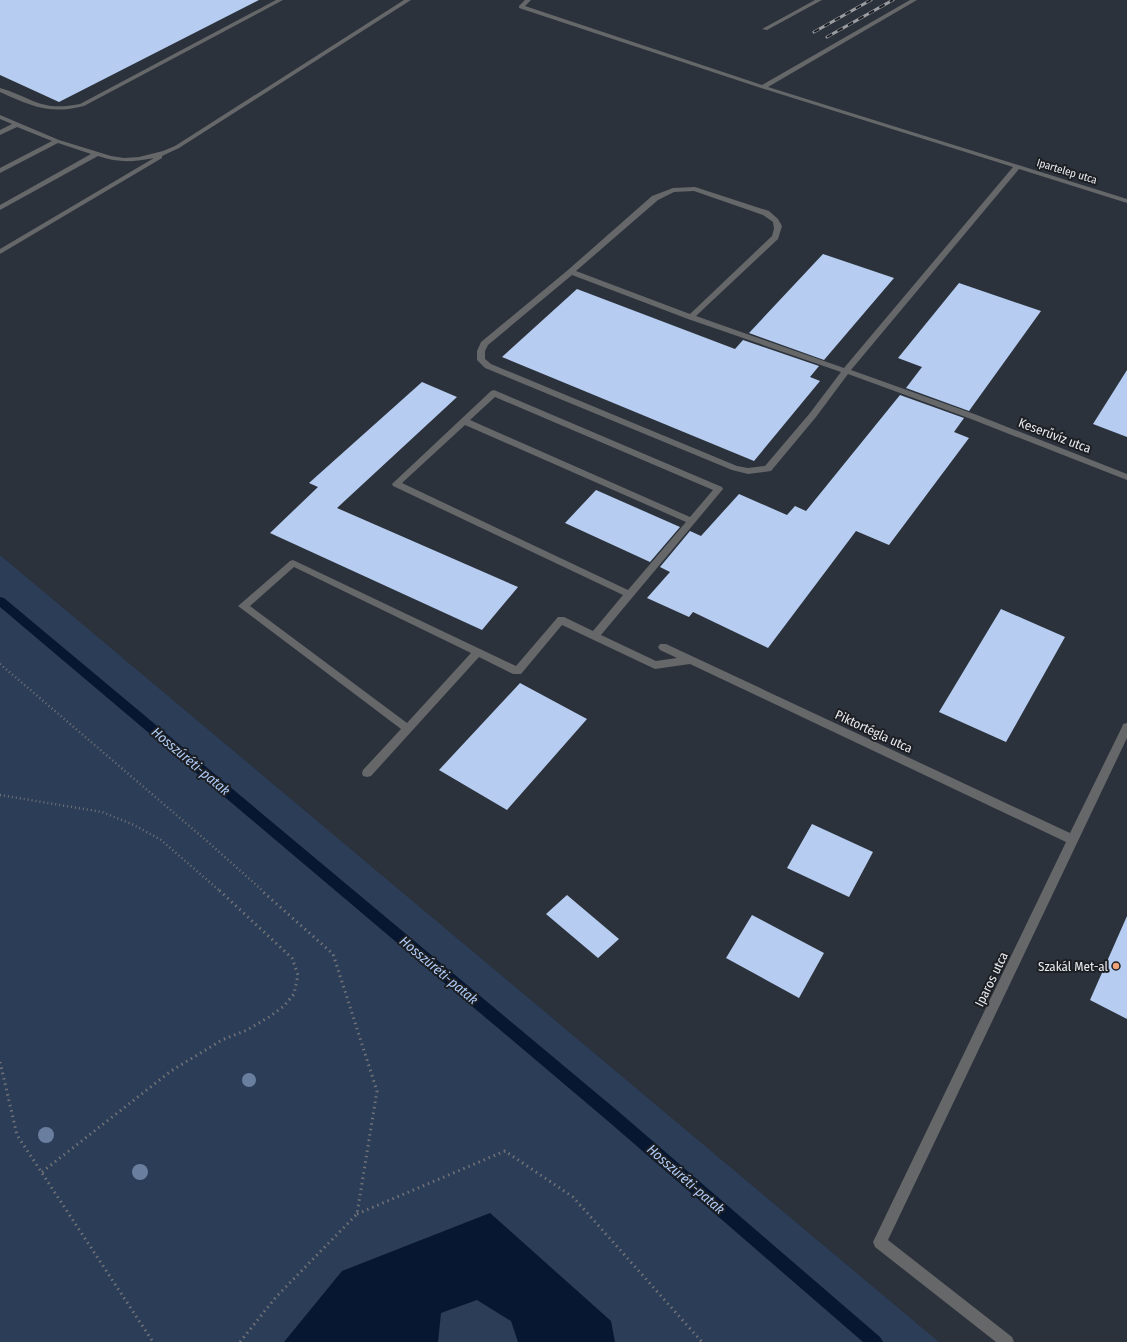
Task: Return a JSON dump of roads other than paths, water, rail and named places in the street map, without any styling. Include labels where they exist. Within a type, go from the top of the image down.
[{"type":"street","points":[[0,90],[40,108],[62,110],[82,105],[280,0]]},
{"type":"street","points":[[0,252],[177,147],[408,0]]},
{"type":"street","name":"Ipartelep utca","points":[[528,0],[521,7],[764,87],[1127,201]]},
{"type":"street","points":[[765,29],[819,0]]},
{"type":"street","points":[[764,87],[914,0]]},
{"type":"street","points":[[0,116],[57,141],[97,154],[124,160],[139,159],[165,153],[177,147]]},
{"type":"street","points":[[0,132],[17,124]]},
{"type":"street","points":[[0,171],[57,141]]},
{"type":"street","points":[[0,208],[97,154]]},
{"type":"street","points":[[691,317],[775,237],[779,229],[779,224],[773,218],[766,213],[695,189],[673,190],[655,198],[571,272],[484,344],[481,351],[482,360],[488,366],[735,468],[748,471],[768,469],[813,415],[846,370],[1017,167]]},
{"type":"street","name":"Keserűvíz utca","points":[[571,272],[691,317],[846,370],[974,417],[1127,476]]},
{"type":"street","points":[[594,636],[719,489],[494,393],[396,484],[629,594]]},
{"type":"street","points":[[464,421],[691,521]]},
{"type":"street","points":[[408,729],[243,606],[293,563],[517,671],[561,620],[655,665],[691,660]]},
{"type":"street","name":"Piktortégla utca","points":[[663,647],[1074,840]]},
{"type":"street","points":[[367,772],[478,652]]},
{"type":"street","name":"Iparos utca","points":[[1007,1342],[880,1242],[1127,727]]},
{"type":"waterway","name":"Hosszúréti-patak","points":[[0,601],[614,1117],[875,1342]]},
{"type":"railway","points":[[814,32],[871,0]]},
{"type":"railway","points":[[827,37],[893,0]]},
{"type":"place","name":"Szakál Met-al","points":[[1116,966]]}]
